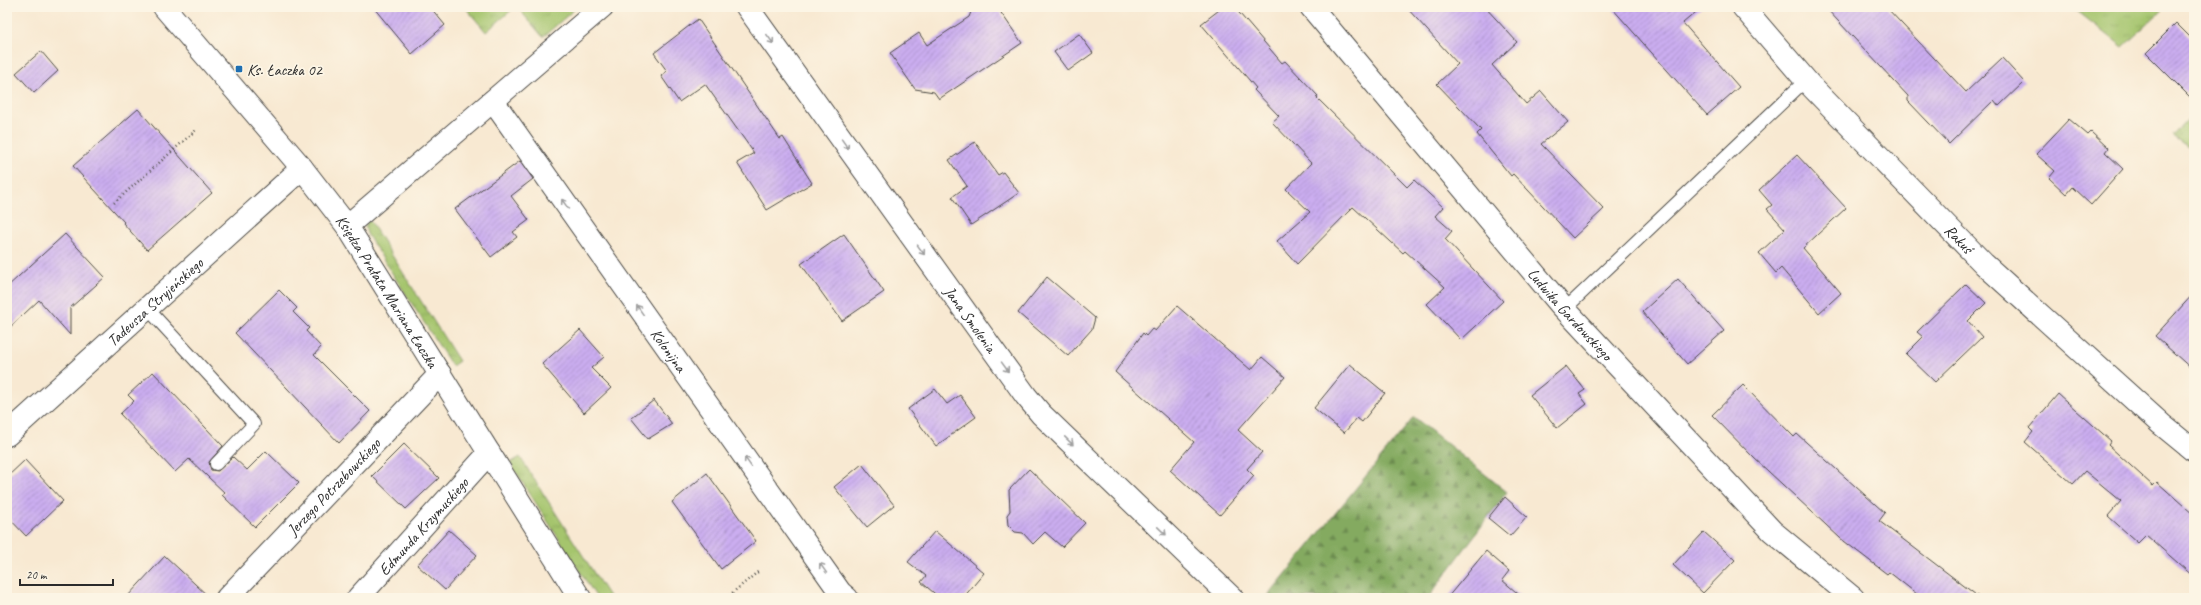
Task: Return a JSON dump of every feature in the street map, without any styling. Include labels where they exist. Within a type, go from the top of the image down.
[{"type":"street","name":"Księdza Prałata Mariana Łaczka","points":[[164,7],[302,168],[348,226],[580,598]]},
{"type":"street","points":[[348,226],[602,7]]},
{"type":"street","name":"Jana Smolenia","points":[[747,7],[1026,396],[1041,414],[1232,598]]},
{"type":"street","name":"Ludwika Gardowskiego","points":[[1311,7],[1565,309],[1772,531],[1853,598]]},
{"type":"street","name":"Rakuś","points":[[1743,7],[1806,80],[1984,264],[2161,424],[2194,451]]},
{"type":"street","name":"Kolonijna","points":[[493,101],[840,592],[847,598]]},
{"type":"street","name":"Tadeusza Stryjeńskiego","points":[[7,435],[302,168]]},
{"type":"street","name":"Jerzego Potrzebowskiego","points":[[227,598],[440,374]]},
{"type":"street","name":"Edmunda Krzymuskiego","points":[[358,598],[489,454]]},
{"type":"lane","points":[[1565,309],[1806,80]]},
{"type":"lane","points":[[147,308],[254,424],[216,464]]},
{"type":"path","points":[[114,203],[196,130]]},
{"type":"path","points":[[726,598],[759,571]]},
{"type":"green space","points":[[465,7],[515,7],[486,32]]},
{"type":"green space","points":[[517,7],[577,7],[543,37]]},
{"type":"green space","points":[[2072,7],[2165,7],[2123,47]]},
{"type":"green space","points":[[2194,113],[2194,151],[2172,136]]},
{"type":"green space","points":[[369,219],[459,361],[452,366],[367,234],[365,226]]},
{"type":"green space","points":[[1414,417],[1507,492],[1428,598],[1266,598]]},
{"type":"green space","points":[[520,457],[610,598],[597,598],[510,463]]},
{"type":"building","points":[[373,7],[430,7],[445,25],[412,54]]},
{"type":"building","points":[[973,7],[997,7],[1022,43],[939,99],[934,92],[915,89],[890,53],[919,33],[927,45],[969,17]]},
{"type":"building","points":[[1223,7],[1234,7],[1282,63],[1285,61],[1318,96],[1316,97],[1407,187],[1414,180],[1443,207],[1435,216],[1452,231],[1445,239],[1503,301],[1461,340],[1427,304],[1445,287],[1405,251],[1403,253],[1353,207],[1297,264],[1277,241],[1310,212],[1286,189],[1311,163],[1272,122],[1279,116],[1254,90],[1256,88],[1201,24]]},
{"type":"building","points":[[1406,7],[1485,7],[1517,42],[1492,65],[1526,104],[1541,91],[1568,122],[1541,144],[1604,209],[1573,238],[1513,174],[1511,176],[1477,134],[1481,130],[1437,84],[1458,64]]},
{"type":"building","points":[[1611,7],[1702,7],[1683,23],[1739,87],[1707,115]]},
{"type":"building","points":[[1825,7],[1886,7],[1966,92],[2002,58],[2024,82],[1999,106],[1994,100],[1949,144],[1908,101],[1908,96]]},
{"type":"building","points":[[698,19],[780,139],[783,137],[812,183],[767,210],[737,163],[754,153],[705,84],[679,102],[661,76],[667,71],[654,53]]},
{"type":"building","points":[[2176,23],[2194,41],[2194,101],[2146,53]]},
{"type":"building","points":[[1079,34],[1093,53],[1068,71],[1054,52]]},
{"type":"building","points":[[41,51],[58,71],[34,93],[16,73]]},
{"type":"building","points":[[138,109],[212,193],[147,250],[123,223],[124,222],[73,166]]},
{"type":"building","points":[[2069,119],[2088,135],[2091,132],[2108,148],[2105,152],[2123,169],[2091,205],[2072,187],[2066,194],[2049,178],[2055,171],[2036,154]]},
{"type":"building","points":[[975,142],[998,175],[1003,172],[1019,193],[971,225],[952,197],[967,186],[949,160]]},
{"type":"building","points":[[1797,155],[1846,208],[1803,248],[1841,293],[1819,313],[1781,268],[1776,273],[1759,253],[1785,229],[1767,209],[1772,205],[1759,190]]},
{"type":"building","points":[[520,161],[533,179],[511,196],[529,220],[513,232],[517,237],[491,257],[455,209]]},
{"type":"building","points":[[65,234],[105,277],[70,308],[70,335],[39,300],[7,330],[7,287]]},
{"type":"building","points":[[844,234],[884,292],[842,321],[801,264]]},
{"type":"building","points":[[1047,277],[1095,318],[1092,329],[1068,356],[1018,313]]},
{"type":"building","points":[[1678,279],[1724,331],[1687,364],[1642,312]]},
{"type":"building","points":[[1966,284],[1986,303],[1968,321],[1982,337],[1935,382],[1906,354],[1923,337],[1917,332]]},
{"type":"building","points":[[279,290],[297,308],[293,312],[309,328],[306,331],[321,347],[314,355],[370,411],[339,443],[235,333]]},
{"type":"building","points":[[2194,293],[2194,371],[2155,336]]},
{"type":"building","points":[[1177,306],[1251,370],[1262,357],[1285,377],[1238,430],[1262,452],[1247,469],[1254,476],[1220,515],[1170,470],[1194,442],[1115,372],[1143,333],[1146,336],[1152,329],[1155,331]]},
{"type":"building","points":[[580,330],[604,357],[591,368],[611,388],[584,413],[542,364]]},
{"type":"building","points":[[1350,364],[1385,393],[1362,422],[1357,418],[1344,433],[1314,408]]},
{"type":"building","points":[[1566,366],[1585,390],[1579,394],[1587,404],[1557,428],[1530,395]]},
{"type":"building","points":[[153,372],[223,446],[209,462],[211,470],[218,471],[233,457],[247,470],[266,451],[299,483],[255,527],[222,495],[225,493],[189,459],[175,472],[120,414],[134,401],[128,395]]},
{"type":"building","points":[[1743,385],[1794,437],[1797,434],[1885,513],[1879,521],[1980,598],[1922,598],[1889,572],[1887,574],[1840,538],[1754,458],[1712,415]]},
{"type":"building","points":[[935,389],[947,404],[960,395],[976,417],[936,446],[908,409]]},
{"type":"building","points":[[2058,394],[2111,441],[2108,445],[2153,486],[2157,482],[2194,515],[2194,577],[2146,535],[2138,543],[2108,516],[2121,501],[2085,471],[2073,484],[2025,442],[2033,432],[2029,428]]},
{"type":"building","points":[[654,400],[672,424],[648,439],[631,418]]},
{"type":"building","points":[[404,444],[439,478],[406,509],[372,476]]},
{"type":"building","points":[[25,460],[63,501],[26,536],[7,516],[7,477]]},
{"type":"building","points":[[862,464],[894,505],[867,527],[834,487]]},
{"type":"building","points":[[1029,469],[1085,523],[1062,547],[1045,532],[1033,544],[1023,533],[1015,532],[1008,525],[1007,515],[1010,511],[1009,490]]},
{"type":"building","points":[[707,473],[756,541],[721,569],[672,502]]},
{"type":"building","points":[[1505,497],[1527,517],[1510,536],[1488,518]]},
{"type":"building","points":[[449,530],[477,555],[445,590],[417,565]]},
{"type":"building","points":[[935,531],[984,573],[963,598],[940,598],[921,582],[926,576],[908,562]]},
{"type":"building","points":[[1704,532],[1735,560],[1703,593],[1673,565]]},
{"type":"building","points":[[1486,551],[1509,571],[1502,580],[1523,598],[1447,598]]},
{"type":"building","points":[[165,556],[210,598],[126,598]]},
{"type":"place","name":"Ks. Łaczka 02","points":[[239,69]]}]
